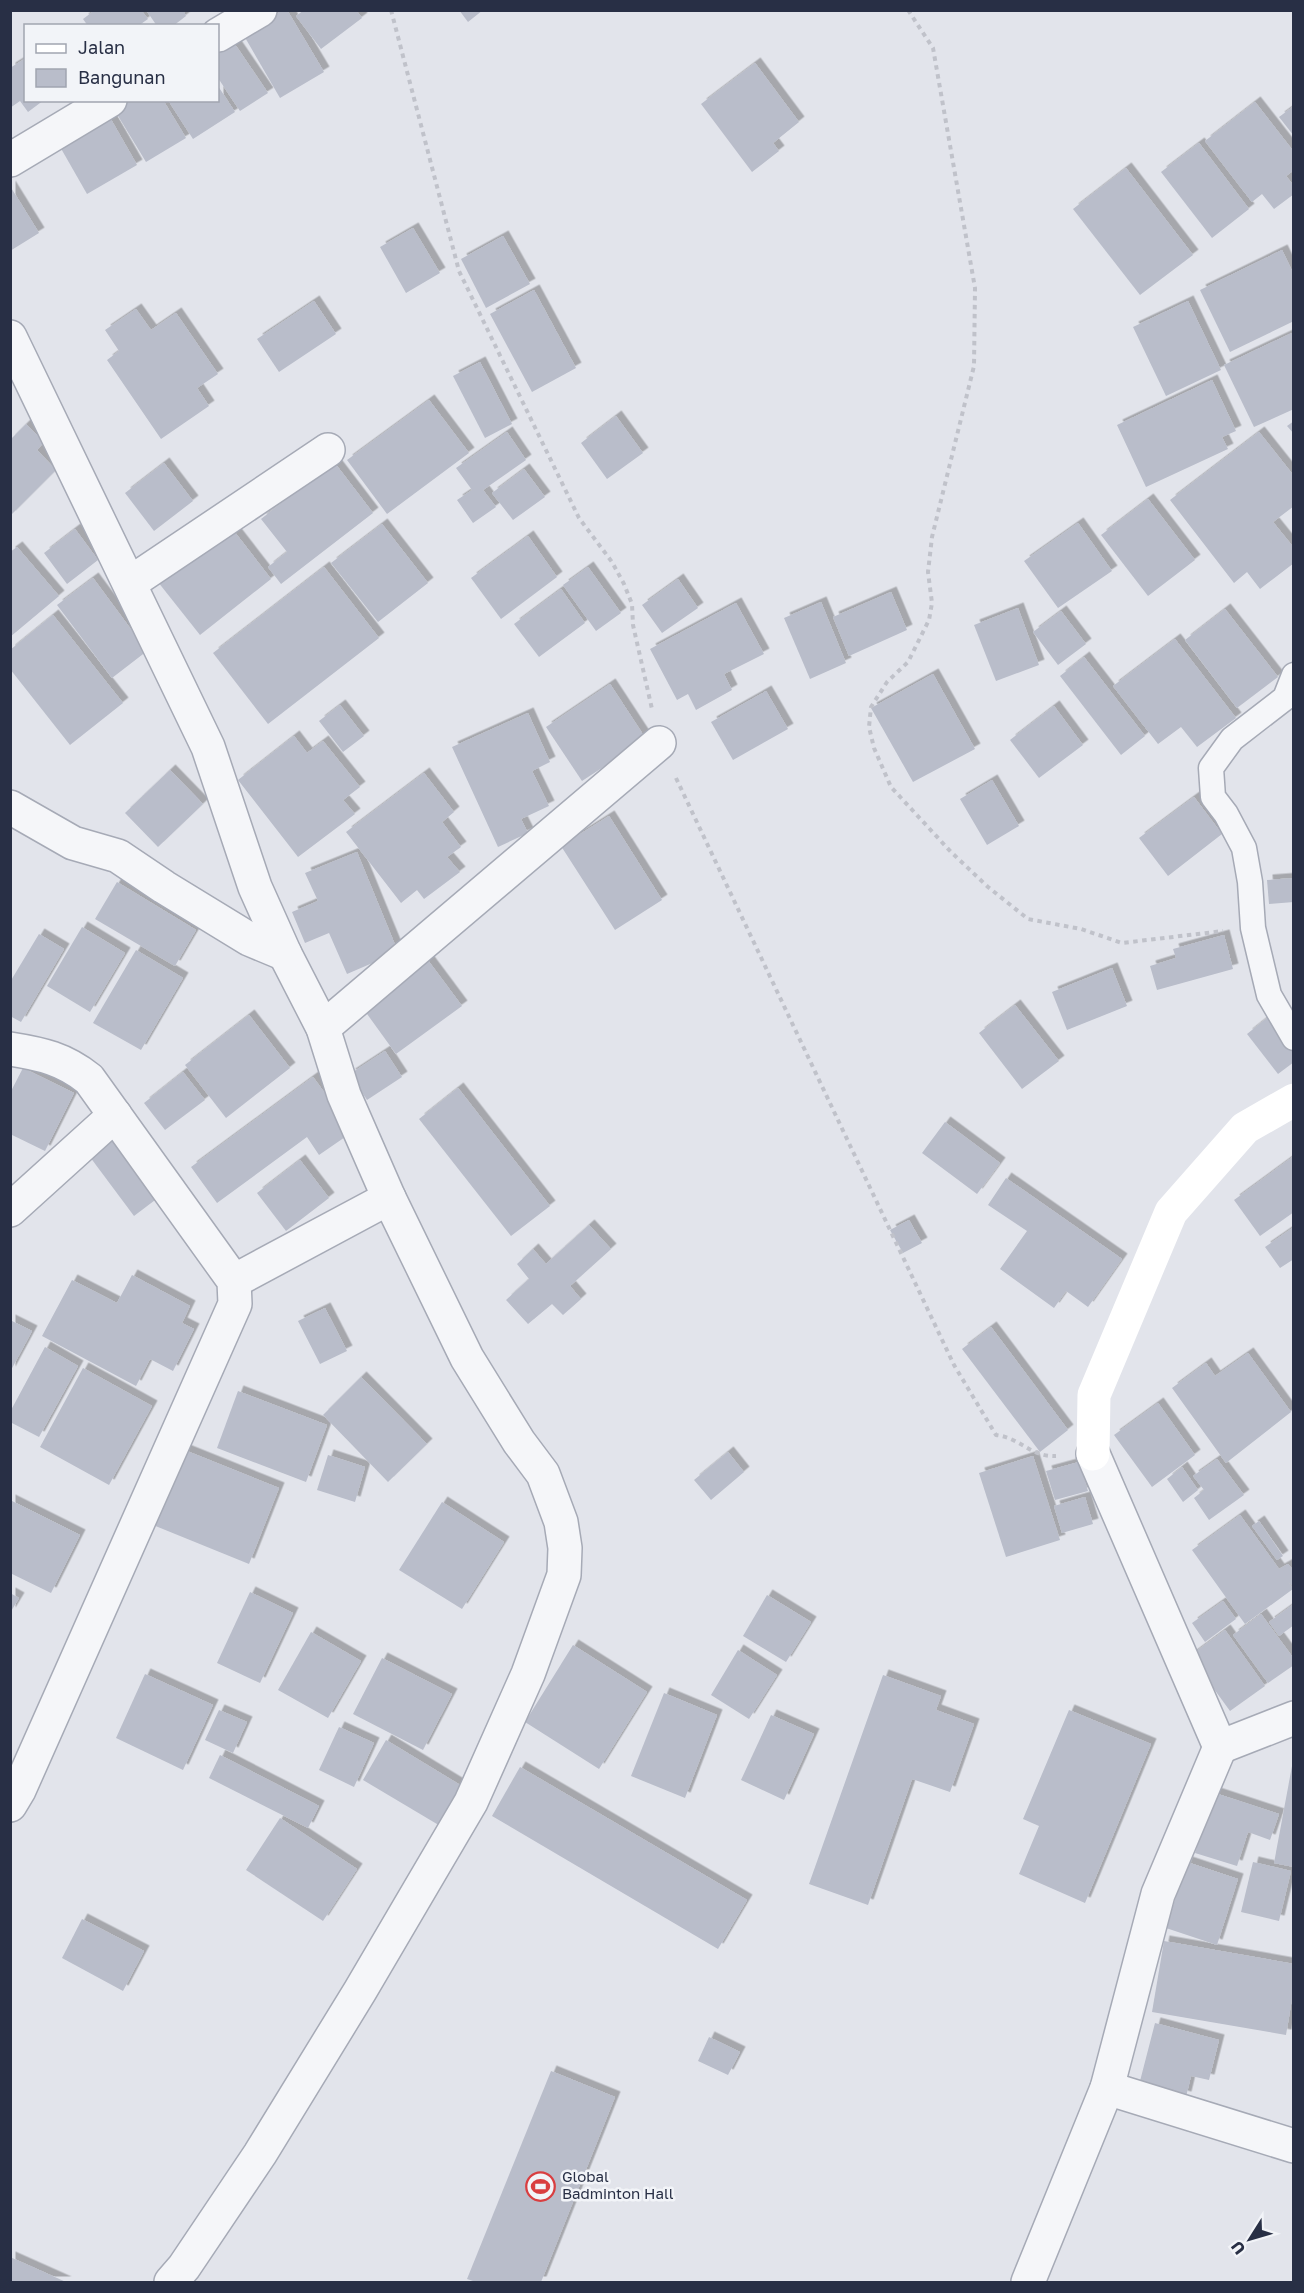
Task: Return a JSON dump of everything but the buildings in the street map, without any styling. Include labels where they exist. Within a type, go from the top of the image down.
[{"type":"street","points":[[219,34],[260,10]]},
{"type":"street","points":[[10,160],[107,102]]},
{"type":"street","points":[[10,337],[208,747],[255,887],[285,954],[323,1028],[344,1095],[389,1198],[467,1358],[519,1442],[543,1473],[561,1522],[565,1548],[564,1575],[528,1674],[471,1802],[360,1991],[260,2154],[171,2283]]},
{"type":"street","points":[[130,583],[328,450]]},
{"type":"street","points":[[323,1028],[659,743]]},
{"type":"street","points":[[10,807],[73,843],[118,855],[164,887],[249,939],[285,954]]},
{"type":"street","points":[[10,1049],[47,1055],[77,1070],[89,1079],[234,1281],[235,1304],[20,1790],[10,1805]]},
{"type":"street","points":[[1028,2283],[1107,2088],[1158,1894],[1220,1746],[1093,1454],[1094,1395],[1171,1212],[1245,1128],[1293,1100]]},
{"type":"street","points":[[10,1210],[115,1115]]},
{"type":"street","points":[[234,1281],[389,1198]]},
{"type":"street","points":[[1220,1746],[1293,1718]]},
{"type":"street","points":[[1107,2088],[1293,2146]]},
{"type":"lane","points":[[1293,675],[1285,698],[1232,739],[1211,768],[1213,797],[1226,814],[1244,848],[1250,882],[1253,928],[1269,994],[1293,1038]]},
{"type":"path","points":[[391,10],[459,271],[579,518],[612,562],[624,584],[632,604],[633,625],[659,743],[954,1365],[996,1435],[1010,1437],[1036,1454],[1045,1457],[1093,1454]]},
{"type":"path","points":[[908,10],[933,48],[975,288],[974,366],[932,537],[928,572],[932,603],[929,620],[908,662],[887,682],[871,706],[869,727],[874,748],[891,787],[988,888],[1029,919],[1081,929],[1122,943],[1253,928]]},
{"type":"place","name":"Global Badminton Hall","points":[[541,2186]]}]
